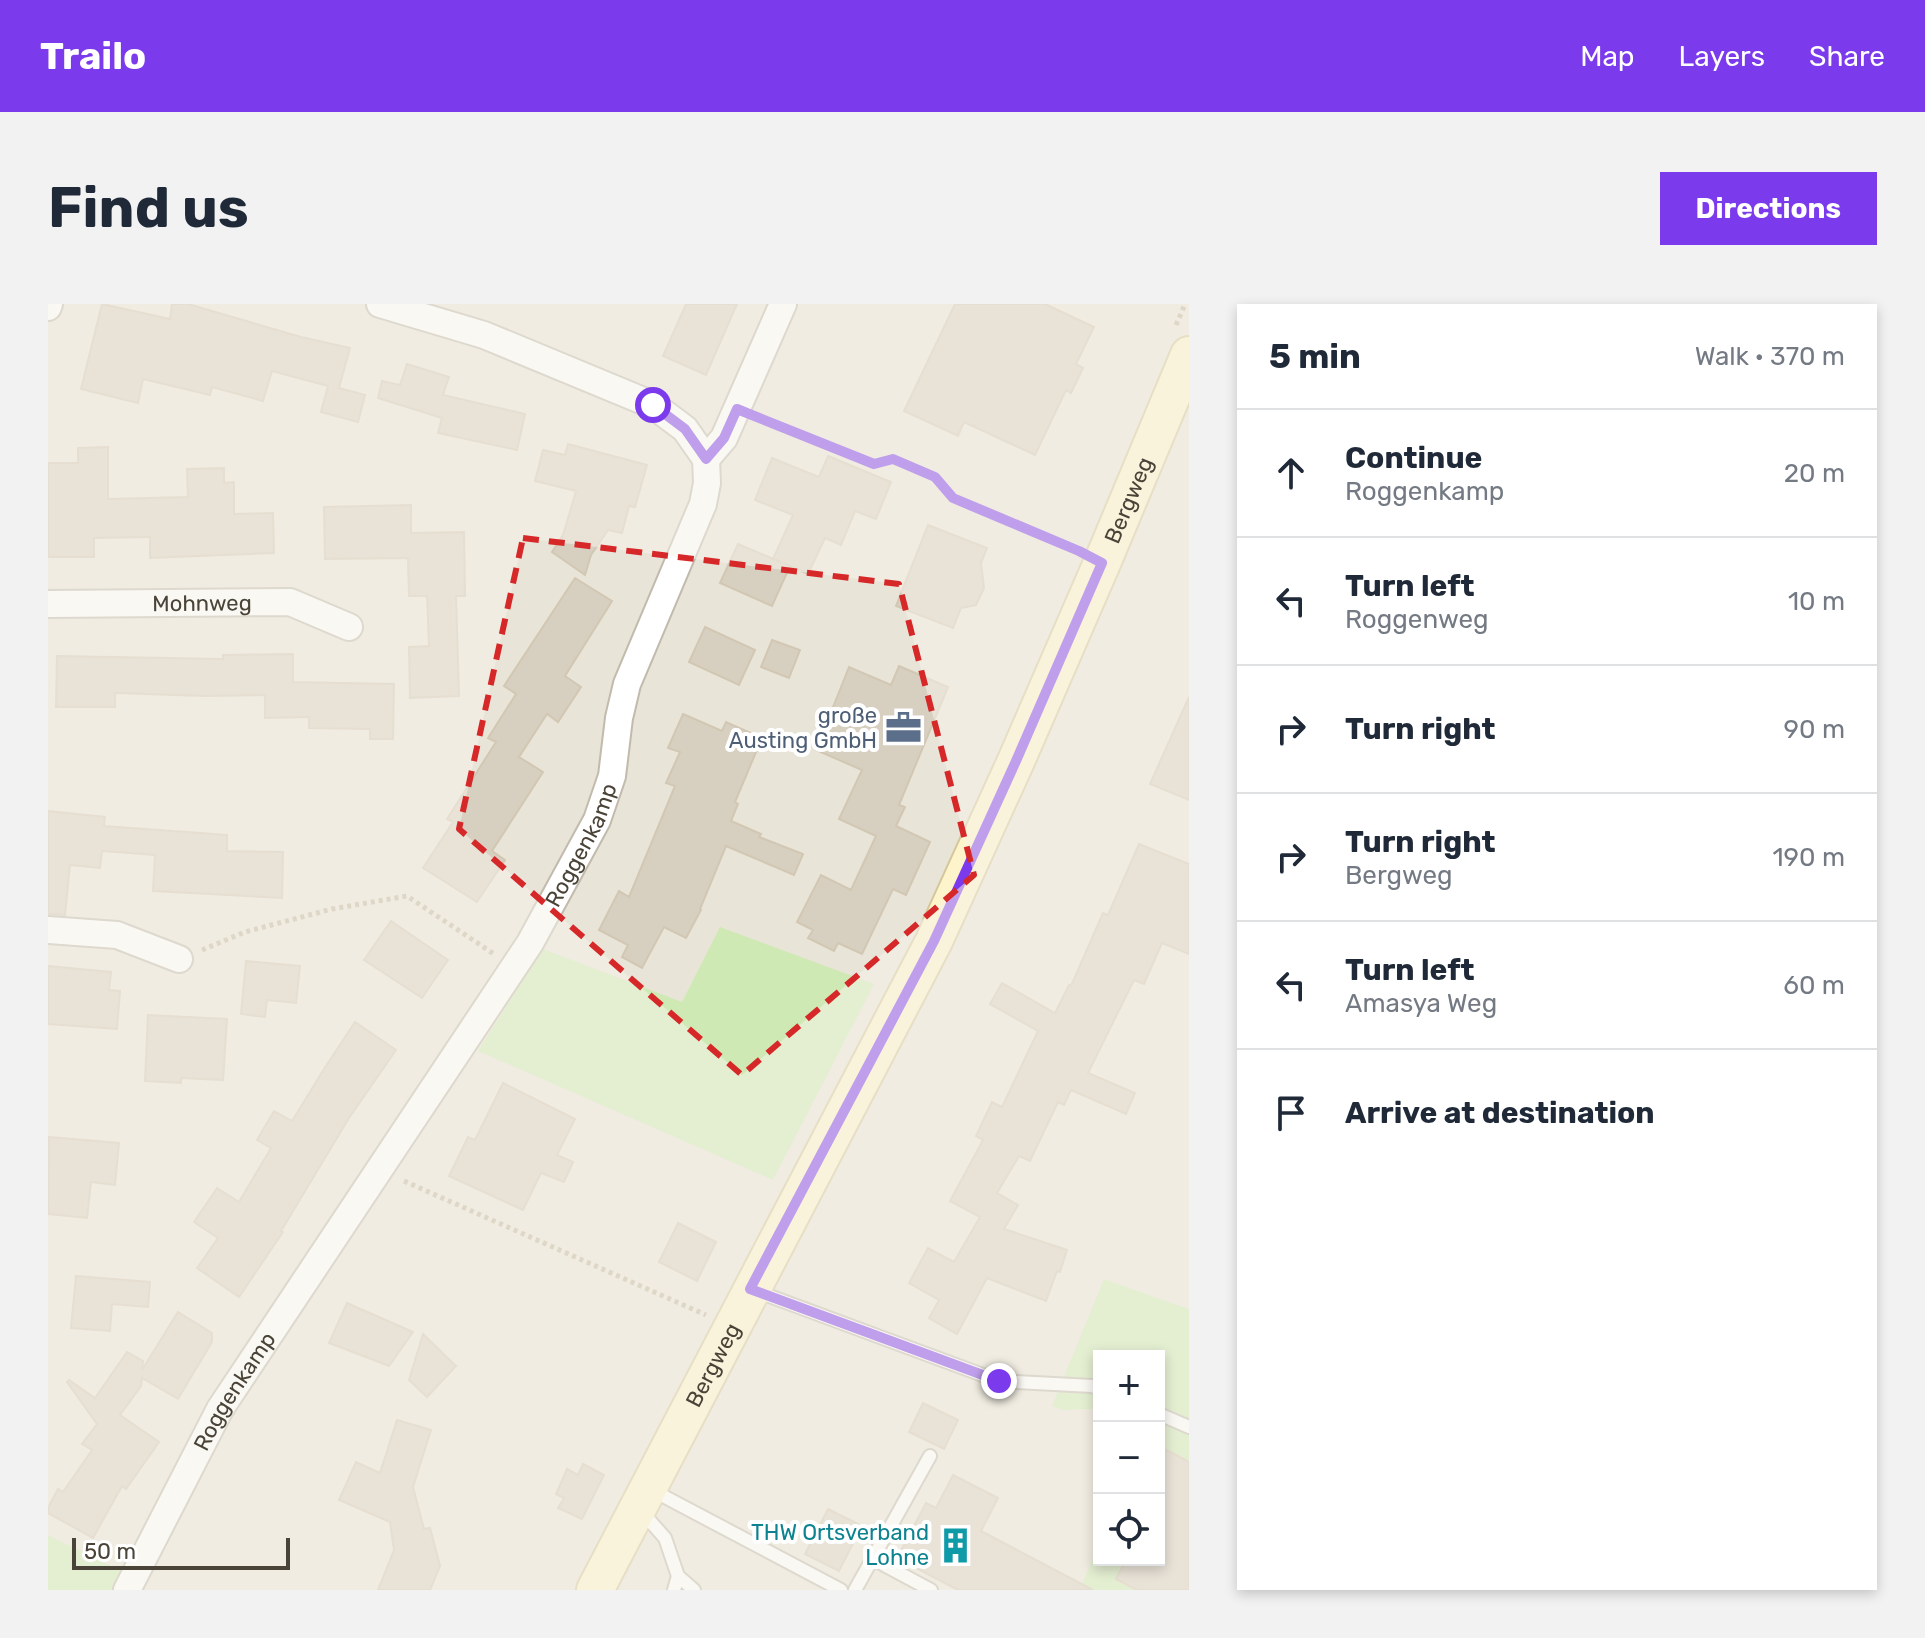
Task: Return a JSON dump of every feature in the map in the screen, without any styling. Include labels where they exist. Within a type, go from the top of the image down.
[{"type":"main road","name":"Bergweg","points":[[595,1590],[934,941],[1102,563],[1181,344]]},
{"type":"street","points":[[380,304],[484,335],[653,405],[685,429],[706,459],[724,438],[783,304]]},
{"type":"street","name":"Roggenkamp","points":[[127,1590],[220,1409],[530,943],[597,820],[612,776],[619,718],[627,684],[703,504],[707,483],[706,459]]},
{"type":"street","name":"Mohnweg","points":[[48,604],[290,602],[349,627]]},
{"type":"street","points":[[48,930],[117,935],[179,959]]},
{"type":"lane","points":[[750,1289],[999,1381],[1093,1386]]},
{"type":"lane","points":[[1165,1417],[1189,1427]]},
{"type":"lane","points":[[855,1590],[930,1456]]},
{"type":"lane","points":[[642,1497],[665,1538],[678,1576],[694,1590]]},
{"type":"lane","points":[[642,1497],[841,1590]]},
{"type":"lane","points":[[873,1559],[931,1590]]},
{"type":"lane","points":[[674,1590],[678,1576]]},
{"type":"path","points":[[1181,344],[1185,304]]},
{"type":"path","points":[[737,409],[874,464],[893,459],[935,477],[953,498],[1102,563]]},
{"type":"path","points":[[179,959],[245,932],[332,909],[407,896],[514,967]]},
{"type":"path","points":[[379,1170],[707,1315],[700,1329]]},
{"type":"highlighted area","points":[[523,538],[899,584],[974,875],[742,1075],[459,829]]},
{"type":"shaded area","points":[[48,304],[1189,304],[1189,1309],[1104,1279],[1063,1410],[1093,1409],[1093,1558],[1079,1590],[48,1590]]},
{"type":"green space","points":[[720,927],[874,984],[773,1180],[478,1051],[543,949],[682,1002]]},
{"type":"green space","points":[[1104,1279],[1189,1309],[1189,1590],[1079,1590],[1093,1558],[1093,1566],[1165,1566],[1165,1350],[1093,1350],[1093,1409],[1063,1410],[1052,1406]]},
{"type":"green space","points":[[48,1535],[134,1577],[127,1590],[48,1590]]},
{"type":"building","points":[[102,304],[170,319],[172,304],[188,304],[350,348],[339,388],[365,395],[358,422],[321,412],[328,386],[272,371],[263,401],[212,387],[210,395],[143,379],[138,403],[81,389]]},
{"type":"building","points":[[686,304],[737,304],[706,375],[663,356]]},
{"type":"building","points":[[955,304],[1045,304],[1094,327],[1076,364],[1083,368],[1071,393],[1066,390],[1035,455],[964,422],[958,436],[904,411]]},
{"type":"building","points":[[407,364],[449,377],[443,395],[525,414],[517,450],[438,433],[442,418],[378,398],[382,381],[400,385]]},
{"type":"building","points":[[568,444],[647,465],[635,507],[629,506],[622,533],[608,530],[591,555],[585,575],[552,552],[563,535],[576,491],[535,481],[543,450],[565,455]]},
{"type":"building","points":[[108,447],[108,499],[188,497],[187,469],[224,468],[224,483],[234,482],[234,514],[273,513],[274,553],[150,558],[150,537],[94,538],[94,557],[48,557],[48,463],[78,463],[78,448]]},
{"type":"building","points":[[828,456],[891,482],[876,519],[855,511],[841,545],[825,538],[808,574],[773,559],[793,515],[755,500],[772,458],[819,477]]},
{"type":"building","points":[[411,505],[411,533],[464,532],[465,596],[456,596],[459,696],[410,698],[409,647],[429,646],[427,596],[409,596],[408,558],[325,559],[324,507]]},
{"type":"building","points":[[928,525],[987,548],[981,563],[984,588],[976,605],[961,608],[953,628],[896,606]]},
{"type":"building","points":[[738,544],[790,566],[772,606],[720,583]]},
{"type":"building","points":[[575,578],[612,601],[565,676],[581,687],[558,722],[547,714],[519,757],[543,772],[492,851],[505,860],[477,902],[423,868],[453,822],[447,819],[496,742],[488,738],[516,694],[504,686]]},
{"type":"building","points":[[705,627],[755,650],[739,685],[689,662]]},
{"type":"building","points":[[772,640],[800,650],[789,678],[761,667]]},
{"type":"building","points":[[293,654],[293,682],[394,684],[393,739],[370,739],[370,729],[309,728],[309,717],[265,718],[265,695],[115,693],[115,707],[56,707],[57,656],[223,659],[223,655]]},
{"type":"building","points":[[899,666],[948,687],[899,805],[905,807],[896,826],[930,842],[906,895],[893,889],[862,954],[838,943],[834,951],[808,938],[813,930],[797,922],[821,875],[851,890],[876,836],[839,819],[862,770],[816,750],[849,667],[891,685]]},
{"type":"building","points":[[1189,697],[1189,800],[1150,784]]},
{"type":"building","points":[[683,714],[722,731],[726,722],[762,738],[735,802],[738,804],[731,821],[761,834],[759,837],[803,854],[794,875],[726,846],[701,910],[686,938],[664,927],[642,968],[622,957],[628,945],[599,930],[619,891],[629,897],[675,786],[666,783],[680,752],[668,748]]},
{"type":"building","points":[[48,811],[105,817],[104,826],[227,835],[227,851],[283,852],[282,898],[153,891],[155,855],[102,851],[100,868],[70,865],[65,915],[48,914]]},
{"type":"building","points":[[1139,844],[1189,864],[1189,954],[1162,943],[1144,984],[1134,980],[1088,1073],[1135,1093],[1126,1114],[1071,1090],[1064,1105],[1058,1102],[1030,1161],[1019,1156],[997,1193],[1018,1205],[1004,1229],[1067,1250],[1046,1301],[987,1278],[957,1334],[929,1318],[939,1300],[909,1283],[928,1248],[954,1262],[980,1217],[950,1201],[983,1140],[976,1136],[992,1102],[1002,1107],[1038,1031],[990,1004],[1002,983],[1055,1013],[1071,986],[1103,913],[1108,915]]},
{"type":"building","points":[[391,921],[448,960],[422,998],[364,960]]},
{"type":"building","points":[[246,961],[300,966],[296,1003],[267,1000],[265,1017],[241,1014]]},
{"type":"building","points":[[48,966],[111,972],[109,990],[120,991],[117,1029],[48,1024]]},
{"type":"building","points":[[148,1015],[227,1019],[223,1080],[181,1078],[181,1083],[145,1081]]},
{"type":"building","points":[[355,1022],[396,1050],[349,1118],[283,1232],[239,1297],[197,1268],[218,1238],[194,1222],[217,1188],[239,1202],[271,1148],[257,1140],[274,1111],[292,1121]]},
{"type":"building","points":[[503,1083],[575,1119],[557,1155],[573,1162],[564,1182],[541,1173],[523,1210],[449,1176],[468,1137],[475,1140]]},
{"type":"building","points":[[49,1137],[119,1143],[115,1185],[91,1182],[87,1218],[48,1214]]},
{"type":"building","points":[[678,1223],[716,1242],[697,1281],[659,1262]]},
{"type":"building","points":[[76,1276],[150,1282],[148,1307],[112,1304],[110,1331],[71,1328]]},
{"type":"building","points":[[347,1303],[413,1332],[389,1366],[329,1343]]},
{"type":"building","points":[[178,1312],[212,1333],[212,1342],[178,1399],[142,1378],[141,1386],[120,1415],[159,1442],[126,1489],[122,1486],[93,1538],[48,1513],[58,1489],[63,1492],[92,1450],[82,1444],[97,1424],[67,1382],[69,1380],[95,1398],[127,1352],[143,1361],[142,1370]]},
{"type":"building","points":[[423,1334],[456,1366],[427,1397],[409,1380]]},
{"type":"building","points":[[923,1403],[958,1420],[944,1449],[909,1432]]},
{"type":"building","points":[[397,1420],[431,1430],[413,1487],[424,1529],[430,1528],[440,1566],[430,1590],[378,1590],[394,1550],[390,1522],[339,1500],[356,1462],[380,1473]]},
{"type":"building","points":[[1165,1449],[1189,1462],[1189,1590],[1137,1590],[1116,1579],[1123,1566],[1165,1566]]},
{"type":"building","points":[[583,1464],[604,1475],[582,1519],[558,1508],[564,1498],[556,1494],[567,1469],[578,1475]]},
{"type":"building","name":"THW Ortsverband Lohne","points":[[953,1475],[998,1498],[981,1531],[1093,1590],[958,1590],[897,1558],[926,1503],[936,1508]]},
{"type":"building","points":[[828,1509],[862,1526],[839,1571],[805,1554]]},
{"type":"place","name":"große Austing GmbH","points":[[903,728]]},
{"type":"place","name":"THW Ortsverband Lohne","points":[[955,1545]]},
{"type":"route","points":[[653,405],[685,429],[706,459],[724,438],[737,409],[874,464],[893,459],[935,477],[953,498],[1102,563],[934,941],[750,1289],[999,1381]]}]
